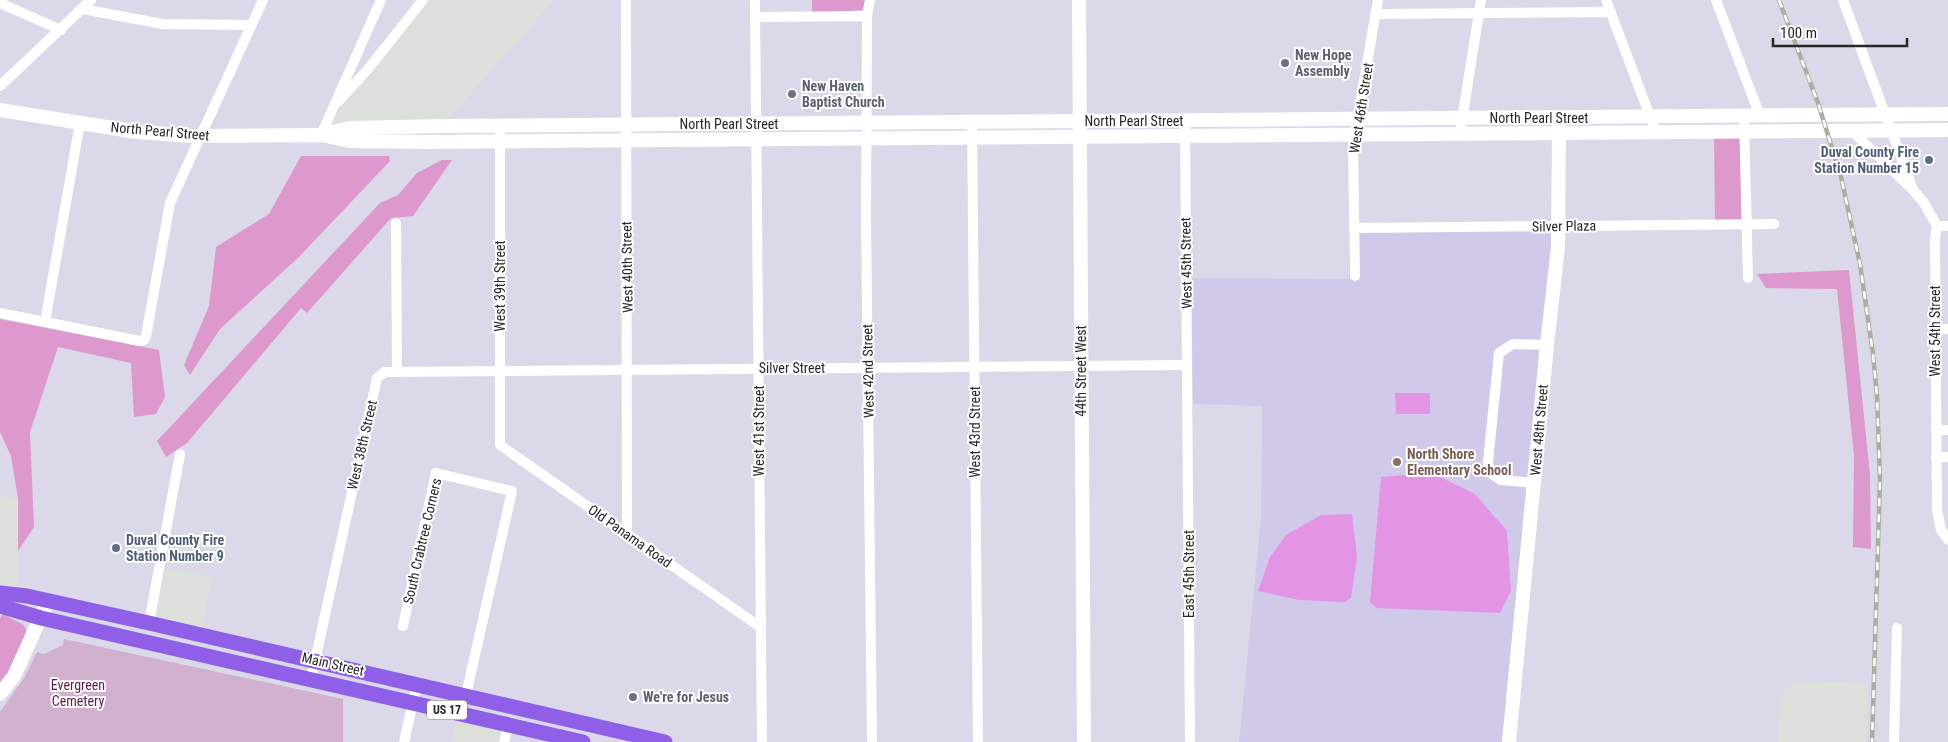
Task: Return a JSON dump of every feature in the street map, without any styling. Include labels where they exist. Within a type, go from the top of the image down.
[{"type":"main road","name":"Main Street","points":[[0,593],[27,596],[315,660],[665,742]]},
{"type":"main road","name":"Main Street","points":[[0,606],[41,618],[583,742]]},
{"type":"street","points":[[0,86],[91,0]]},
{"type":"street","points":[[0,313],[140,341],[144,340],[168,212],[200,136],[263,0]]},
{"type":"street","points":[[321,135],[380,0]]},
{"type":"street","points":[[332,108],[368,69],[423,0]]},
{"type":"street","name":"West 40th Street","points":[[626,0],[627,533]]},
{"type":"street","name":"West 41st Street","points":[[755,0],[762,742]]},
{"type":"street","name":"West 42nd Street","points":[[870,0],[867,16],[867,139],[872,742]]},
{"type":"street","name":"44th Street West","points":[[1079,0],[1084,742]]},
{"type":"street","name":"West 46th Street","points":[[1354,276],[1353,146],[1378,0]]},
{"type":"street","points":[[1460,134],[1481,0]]},
{"type":"street","points":[[1606,0],[1656,132]]},
{"type":"street","points":[[1716,0],[1760,116]]},
{"type":"street","points":[[1843,0],[1914,191]]},
{"type":"street","points":[[0,3],[61,30]]},
{"type":"street","points":[[83,9],[162,24],[251,25]]},
{"type":"street","points":[[1376,14],[1611,12]]},
{"type":"street","points":[[755,17],[867,16]]},
{"type":"street","name":"North Pearl Street","points":[[0,110],[137,132],[200,136],[321,135],[350,141],[500,142],[1948,130]]},
{"type":"street","name":"North Pearl Street","points":[[321,135],[350,128],[500,126],[1948,114]]},
{"type":"street","points":[[1744,116],[1748,278]]},
{"type":"street","name":"West 48th Street","points":[[1509,742],[1560,226],[1560,118]]},
{"type":"street","name":"West 45th Street","points":[[1185,120],[1187,406]]},
{"type":"street","name":"West 43rd Street","points":[[972,122],[978,742]]},
{"type":"street","points":[[44,322],[80,123]]},
{"type":"street","name":"West 39th Street","points":[[500,126],[500,445]]},
{"type":"street","points":[[1852,131],[1914,191],[1924,203],[1937,226],[1948,226]]},
{"type":"street","points":[[396,223],[397,371]]},
{"type":"street","name":"Silver Plaza","points":[[1354,228],[1774,224]]},
{"type":"street","name":"West 54th Street","points":[[1937,226],[1935,238],[1937,509],[1938,520],[1947,539]]},
{"type":"street","points":[[1935,329],[1948,329]]},
{"type":"street","points":[[1535,484],[1501,480],[1490,473],[1488,462],[1499,353],[1513,344],[1547,346]]},
{"type":"street","name":"Silver Street","points":[[397,371],[1187,365]]},
{"type":"street","name":"West 38th Street","points":[[310,679],[377,378],[385,372],[397,371]]},
{"type":"street","name":"East 45th Street","points":[[1187,406],[1190,742]]},
{"type":"street","points":[[1936,430],[1948,430]]},
{"type":"street","name":"Old Panama Road","points":[[500,445],[760,627]]},
{"type":"street","points":[[149,623],[180,454]]},
{"type":"street","points":[[1936,457],[1948,457]]},
{"type":"street","name":"South Crabtree Corners","points":[[403,626],[436,473],[512,491],[466,695]]},
{"type":"street","points":[[0,694],[14,676],[48,601]]},
{"type":"street","points":[[1894,742],[1897,628]]},
{"type":"street","points":[[404,742],[416,684]]},
{"type":"street","points":[[504,742],[508,725]]},
{"type":"shaded area","points":[[428,0],[554,0],[445,122],[328,125]]},
{"type":"shaded area","points":[[812,0],[866,0],[866,10],[812,13]]},
{"type":"shaded area","points":[[1714,136],[1740,136],[1743,220],[1715,220]]},
{"type":"shaded area","points":[[301,156],[389,156],[390,161],[298,258],[220,329],[190,375],[184,365],[209,306],[216,247],[269,214]]},
{"type":"shaded area","points":[[442,160],[452,160],[413,216],[391,218],[307,313],[301,308],[187,443],[166,457],[157,441],[380,203],[398,195],[417,173]]},
{"type":"shaded area","name":"North Shore Elementary School","points":[[1555,231],[1504,742],[1239,742],[1261,518],[1262,406],[1193,404],[1191,278],[1349,279],[1349,233]]},
{"type":"shaded area","points":[[1849,270],[1870,475],[1871,549],[1853,547],[1854,456],[1837,289],[1766,288],[1757,274]]},
{"type":"shaded area","points":[[0,319],[159,350],[165,397],[156,414],[134,417],[131,363],[58,347],[30,432],[34,527],[18,551],[18,498],[11,456],[0,432]]},
{"type":"shaded area","points":[[1395,393],[1430,393],[1430,414],[1396,414]]},
{"type":"shaded area","points":[[1432,473],[1475,494],[1507,531],[1511,591],[1500,613],[1377,608],[1370,602],[1381,477]]},
{"type":"shaded area","points":[[0,496],[18,498],[18,586],[0,584]]},
{"type":"shaded area","points":[[1352,514],[1357,557],[1351,598],[1345,602],[1299,600],[1258,591],[1270,557],[1286,535],[1321,515]]},
{"type":"shaded area","points":[[165,568],[212,577],[202,627],[155,617]]},
{"type":"shaded area","points":[[3,614],[24,625],[26,630],[25,643],[0,687],[0,618]]},
{"type":"shaded area","points":[[1796,681],[1868,683],[1866,742],[1777,742],[1781,695]]},
{"type":"shaded area","points":[[457,719],[501,729],[498,742],[452,742]]},
{"type":"green space","name":"Evergreen Cemetery","points":[[64,639],[343,699],[343,742],[0,742],[0,712],[24,678],[37,652],[44,654],[63,645]]},
{"type":"railway","points":[[1779,0],[1818,103],[1841,177],[1860,264],[1873,354],[1877,396],[1880,479],[1872,742]]},
{"type":"place","name":"New Hope Assembly","points":[[1285,63]]},
{"type":"place","name":"New Haven Baptist Church","points":[[792,94]]},
{"type":"place","name":"Duval County Fire Station Number 15","points":[[1929,160]]},
{"type":"place","name":"North Shore Elementary School","points":[[1397,462]]},
{"type":"place","name":"Duval County Fire Station Number 9","points":[[116,548]]},
{"type":"place","name":"We're for Jesus","points":[[633,697]]}]
